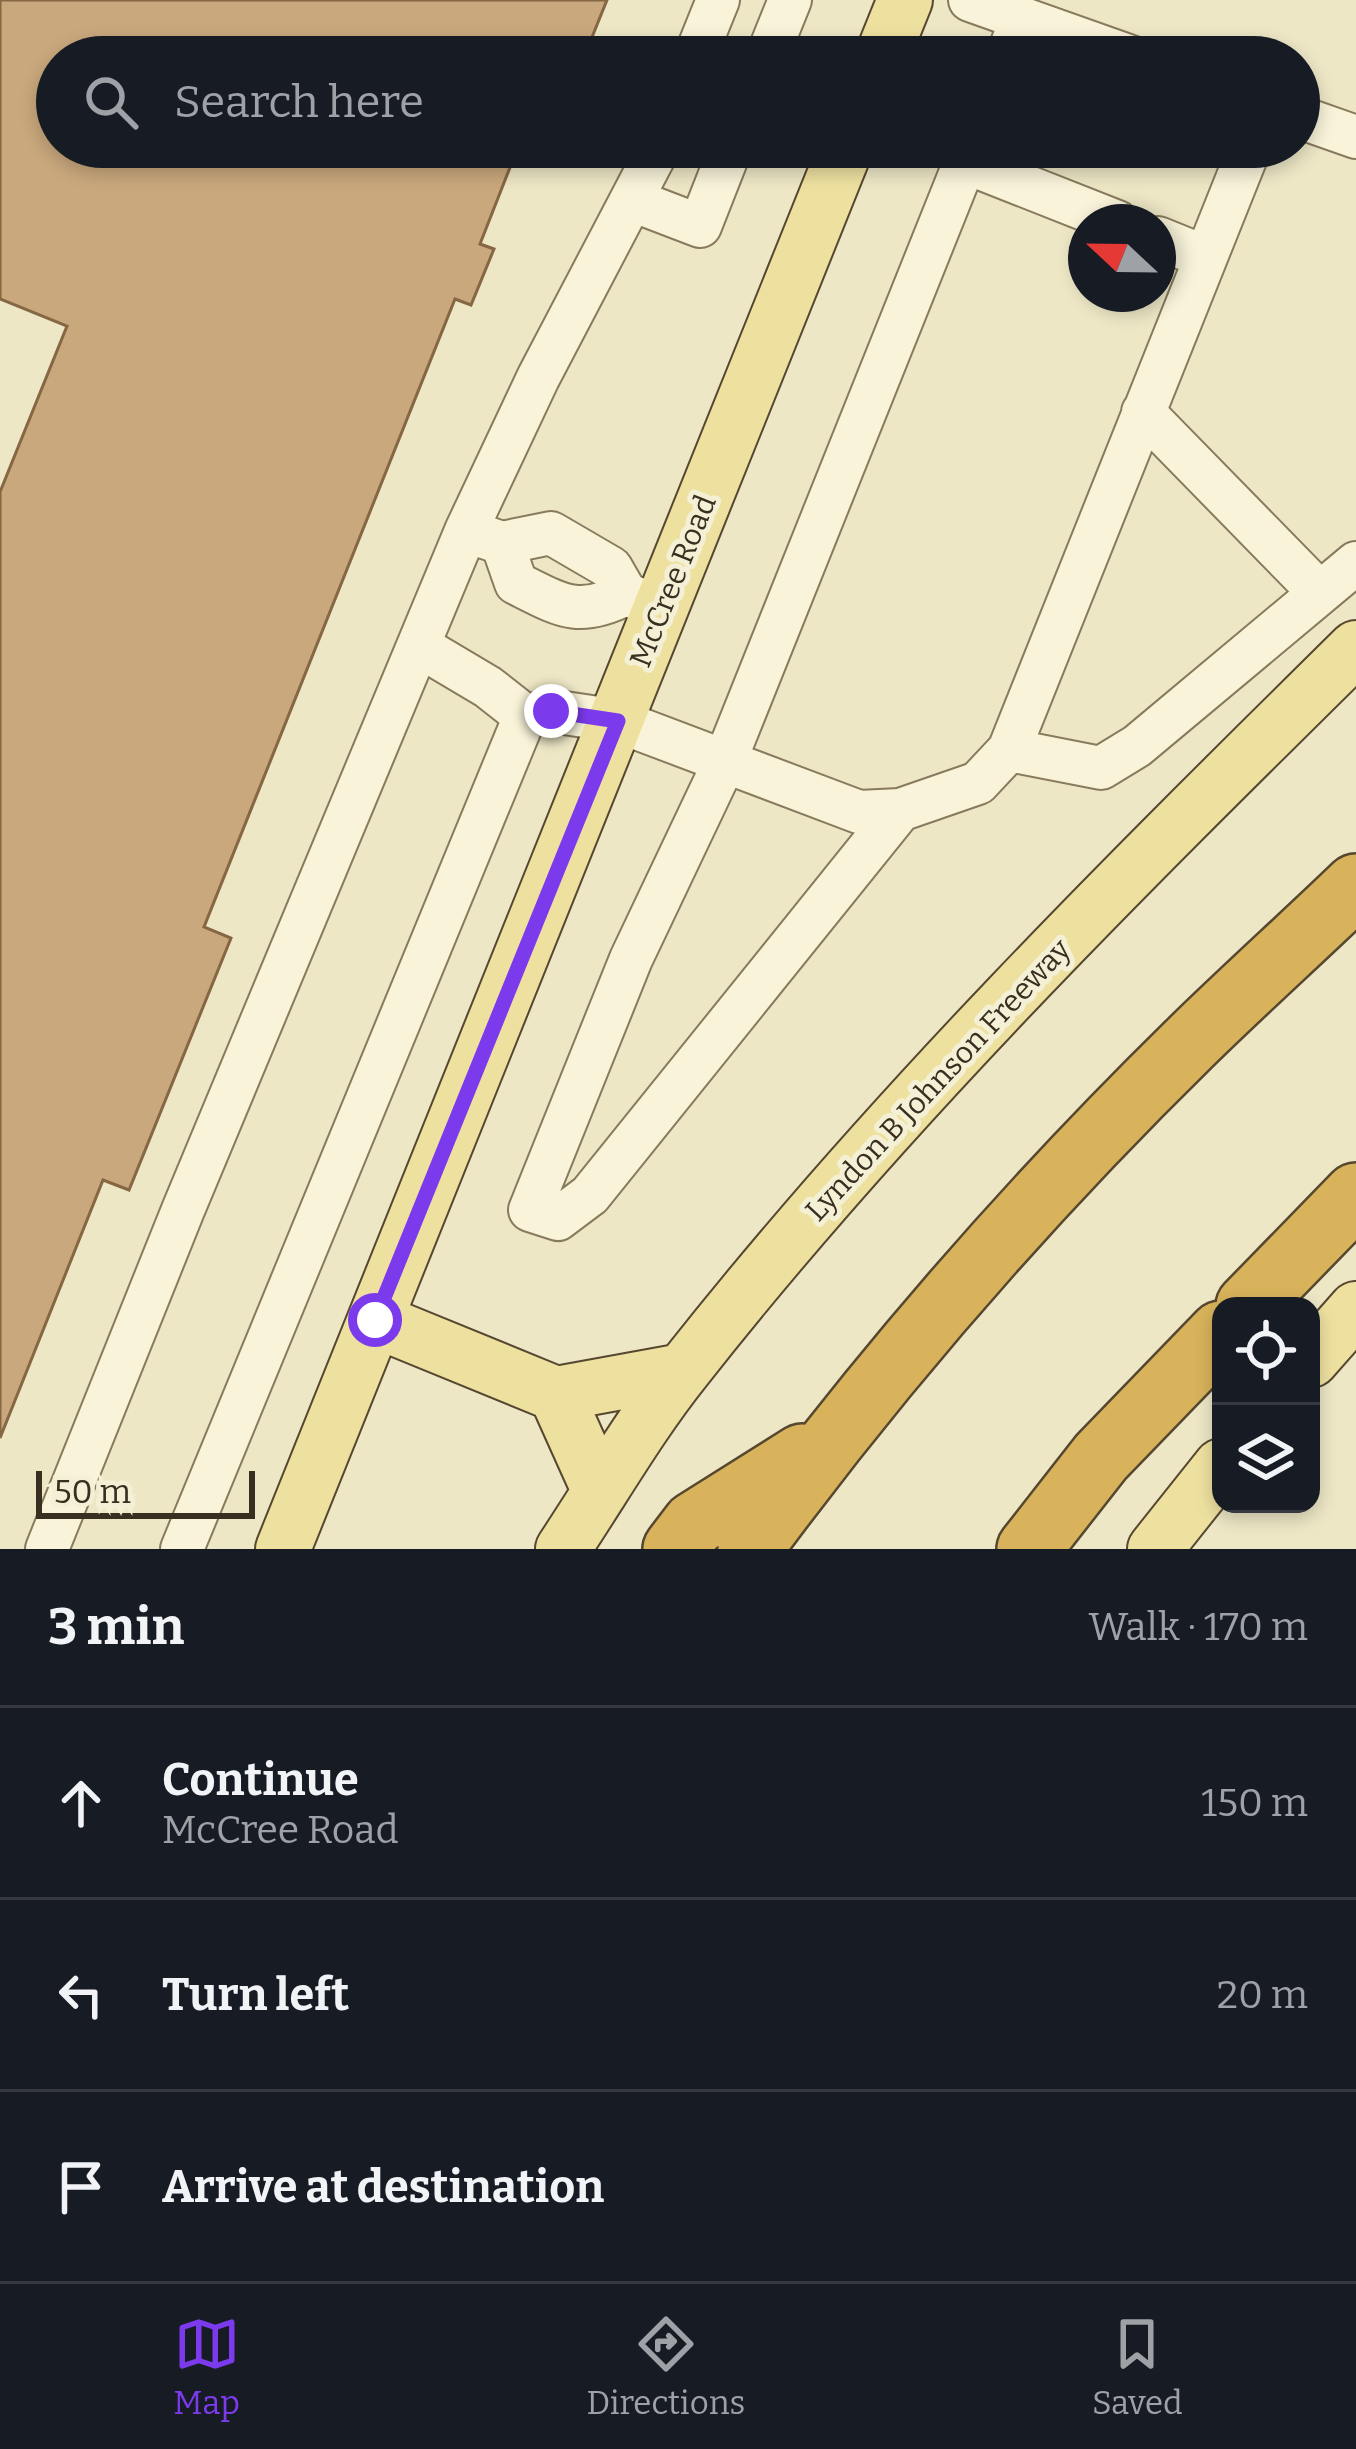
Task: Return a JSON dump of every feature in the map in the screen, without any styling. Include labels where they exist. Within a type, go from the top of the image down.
[{"type":"highway","points":[[750,1549],[833,1436],[1013,1230],[1188,1045],[1356,886]]},
{"type":"highway","points":[[1257,1297],[1356,1195]]},
{"type":"highway","points":[[1029,1549],[1101,1457],[1212,1343]]},
{"type":"highway","points":[[674,1549],[694,1524],[833,1436]]},
{"type":"main road","points":[[890,36],[905,0]]},
{"type":"main road","name":"McCree Road","points":[[283,1549],[618,721],[645,601],[837,168]]},
{"type":"main road","name":"Lyndon B Johnson Freeway","points":[[563,1549],[682,1371],[862,1154],[1211,791],[1356,648]]},
{"type":"main road","points":[[1320,1350],[1356,1309]]},
{"type":"main road","points":[[375,1320],[556,1394],[682,1371]]},
{"type":"main road","points":[[556,1394],[600,1492]]},
{"type":"main road","points":[[1155,1549],[1212,1477]]},
{"type":"lane","points":[[703,36],[718,0]]},
{"type":"lane","points":[[775,36],[790,0]]},
{"type":"lane","points":[[970,0],[1012,36]]},
{"type":"lane","points":[[1320,124],[1356,137]]},
{"type":"lane","points":[[47,1549],[242,1065],[419,646],[484,537],[538,378],[648,168]]},
{"type":"lane","points":[[632,200],[700,226],[723,168]]},
{"type":"lane","points":[[900,809],[590,1195],[558,1220],[530,1210],[631,959],[725,761],[963,168]]},
{"type":"lane","points":[[997,168],[1077,204]]},
{"type":"lane","points":[[419,646],[488,687],[525,716],[551,711],[618,721],[859,812],[900,809],[978,783],[1010,750],[1241,168]]},
{"type":"lane","points":[[1176,245],[1205,257]]},
{"type":"lane","points":[[1143,412],[1320,593]]},
{"type":"lane","points":[[484,537],[551,533],[610,568],[645,601]]},
{"type":"lane","points":[[484,537],[516,583],[564,607],[595,610],[645,601]]},
{"type":"lane","points":[[1010,750],[1101,768],[1136,746],[1356,563]]},
{"type":"lane","points":[[182,1549],[525,716]]},
{"type":"building","points":[[0,0],[607,0],[592,36],[36,36],[36,168],[510,168],[480,244],[494,249],[471,305],[455,299],[204,927],[231,938],[129,1190],[103,1180],[0,1438],[0,492],[67,326],[0,299]]},
{"type":"route","points":[[375,1320],[618,721],[551,711]]}]
